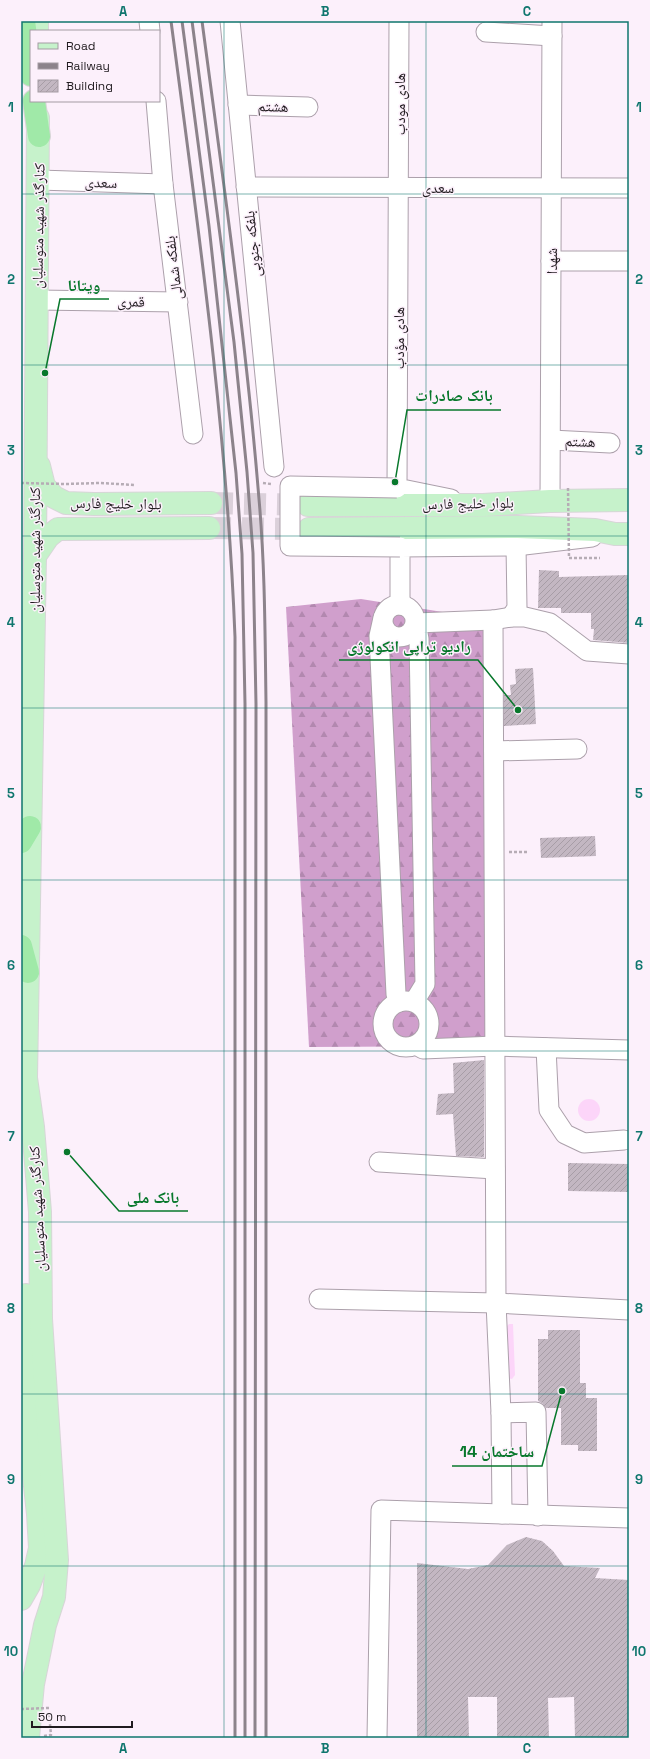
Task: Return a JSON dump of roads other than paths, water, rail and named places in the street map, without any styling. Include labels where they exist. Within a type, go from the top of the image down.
[{"type":"highway","points":[[24,21],[30,67]]},
{"type":"highway","points":[[34,102],[39,136]]},
{"type":"highway","points":[[21,946],[28,972]]},
{"type":"main road","name":"کنارگذر شهید متوسلیان","points":[[28,1738],[33,1684],[45,1625],[54,1597],[57,1560],[41,1319],[40,1212],[33,1128],[26,1078],[28,972],[26,835],[34,556],[34,447],[39,180],[38,102]]},
{"type":"main road","name":"بلوار خلیج فارس","points":[[34,447],[44,486],[54,498],[66,503],[211,503]]},
{"type":"main road","name":"بلوار خلیج فارس","points":[[308,505],[483,504],[550,500],[629,500]]},
{"type":"main road","name":"بلوار خلیج فارس","points":[[309,529],[518,527],[595,530],[622,534]]},
{"type":"main road","name":"بلوار خلیج فارس","points":[[34,556],[48,537],[58,529],[209,528]]},
{"type":"main road","points":[[21,1599],[29,1585],[36,1566],[40,1548],[36,1492],[26,1401],[26,1078]]},
{"type":"main road","points":[[21,1470],[22,1425],[26,1401]]},
{"type":"street","name":"بلفکه جنوبی","points":[[230,21],[274,467]]},
{"type":"street","name":"هادی مودب","points":[[398,187],[399,21]]},
{"type":"street","points":[[486,32],[552,28]]},
{"type":"street","name":"شهدا","points":[[550,500],[552,28]]},
{"type":"street","name":"بلفکه شمالی","points":[[156,102],[163,184],[193,434]]},
{"type":"street","name":"هشتم","points":[[238,105],[308,107]]},
{"type":"street","name":"سعدی","points":[[39,180],[163,184]]},
{"type":"street","name":"سعدی","points":[[246,187],[629,188]]},
{"type":"street","name":"هادی مؤدب","points":[[397,488],[398,187]]},
{"type":"street","points":[[551,260],[628,261]]},
{"type":"street","name":"قمری","points":[[37,300],[178,302]]},
{"type":"street","name":"هشتم","points":[[550,440],[610,443]]},
{"type":"street","points":[[483,504],[397,488],[290,486],[290,546],[516,546],[622,534]]},
{"type":"street","points":[[502,618],[517,608],[516,546]]},
{"type":"street","points":[[400,547],[400,605]]},
{"type":"street","points":[[400,605],[389,608],[383,618],[379,636],[396,994],[406,1002],[421,1006],[426,1011],[429,1018],[427,1034],[423,1040],[416,1045],[402,1046],[395,1044],[385,1033],[384,1018],[387,1011],[392,1006],[406,1002],[425,984],[419,647],[414,613],[410,609],[400,605]]},
{"type":"street","points":[[416,623],[525,617],[550,623],[587,651],[629,654]]},
{"type":"street","points":[[383,618],[383,623],[387,633],[396,638],[411,634],[416,623]]},
{"type":"street","points":[[502,618],[494,751],[496,1304],[501,1413],[502,1514]]},
{"type":"street","points":[[494,751],[577,749]]},
{"type":"street","points":[[416,1045],[423,1049],[495,1046],[629,1050]]},
{"type":"street","points":[[546,1048],[549,1110],[565,1134],[584,1143],[624,1140]]},
{"type":"street","points":[[379,1162],[495,1169]]},
{"type":"street","points":[[319,1299],[496,1304],[629,1310]]},
{"type":"street","points":[[501,1413],[536,1412],[538,1516]]},
{"type":"street","points":[[377,1738],[382,1510],[629,1518]]},
{"type":"tunnel","points":[[211,503],[308,505]]},
{"type":"tunnel","points":[[209,528],[309,529]]},
{"type":"railway","points":[[171,21],[210,328],[225,482],[235,637],[235,1738]]},
{"type":"railway","points":[[182,21],[209,226],[236,473],[242,554],[245,704],[245,1738]]},
{"type":"railway","points":[[192,21],[234,342],[247,472],[253,553],[256,704],[255,1738]]},
{"type":"railway","points":[[202,21],[234,260],[248,379],[259,499],[264,575],[266,702],[266,1738]]},
{"type":"place","name":"ویتانا","points":[[45,373]]},
{"type":"place","name":"بانک صادرات","points":[[395,482]]},
{"type":"place","name":"رادیو تراپی انکولوژی","points":[[518,710]]},
{"type":"place","name":"بانک ملی","points":[[67,1152]]},
{"type":"place","name":"ساختمان 14","points":[[562,1391]]}]
